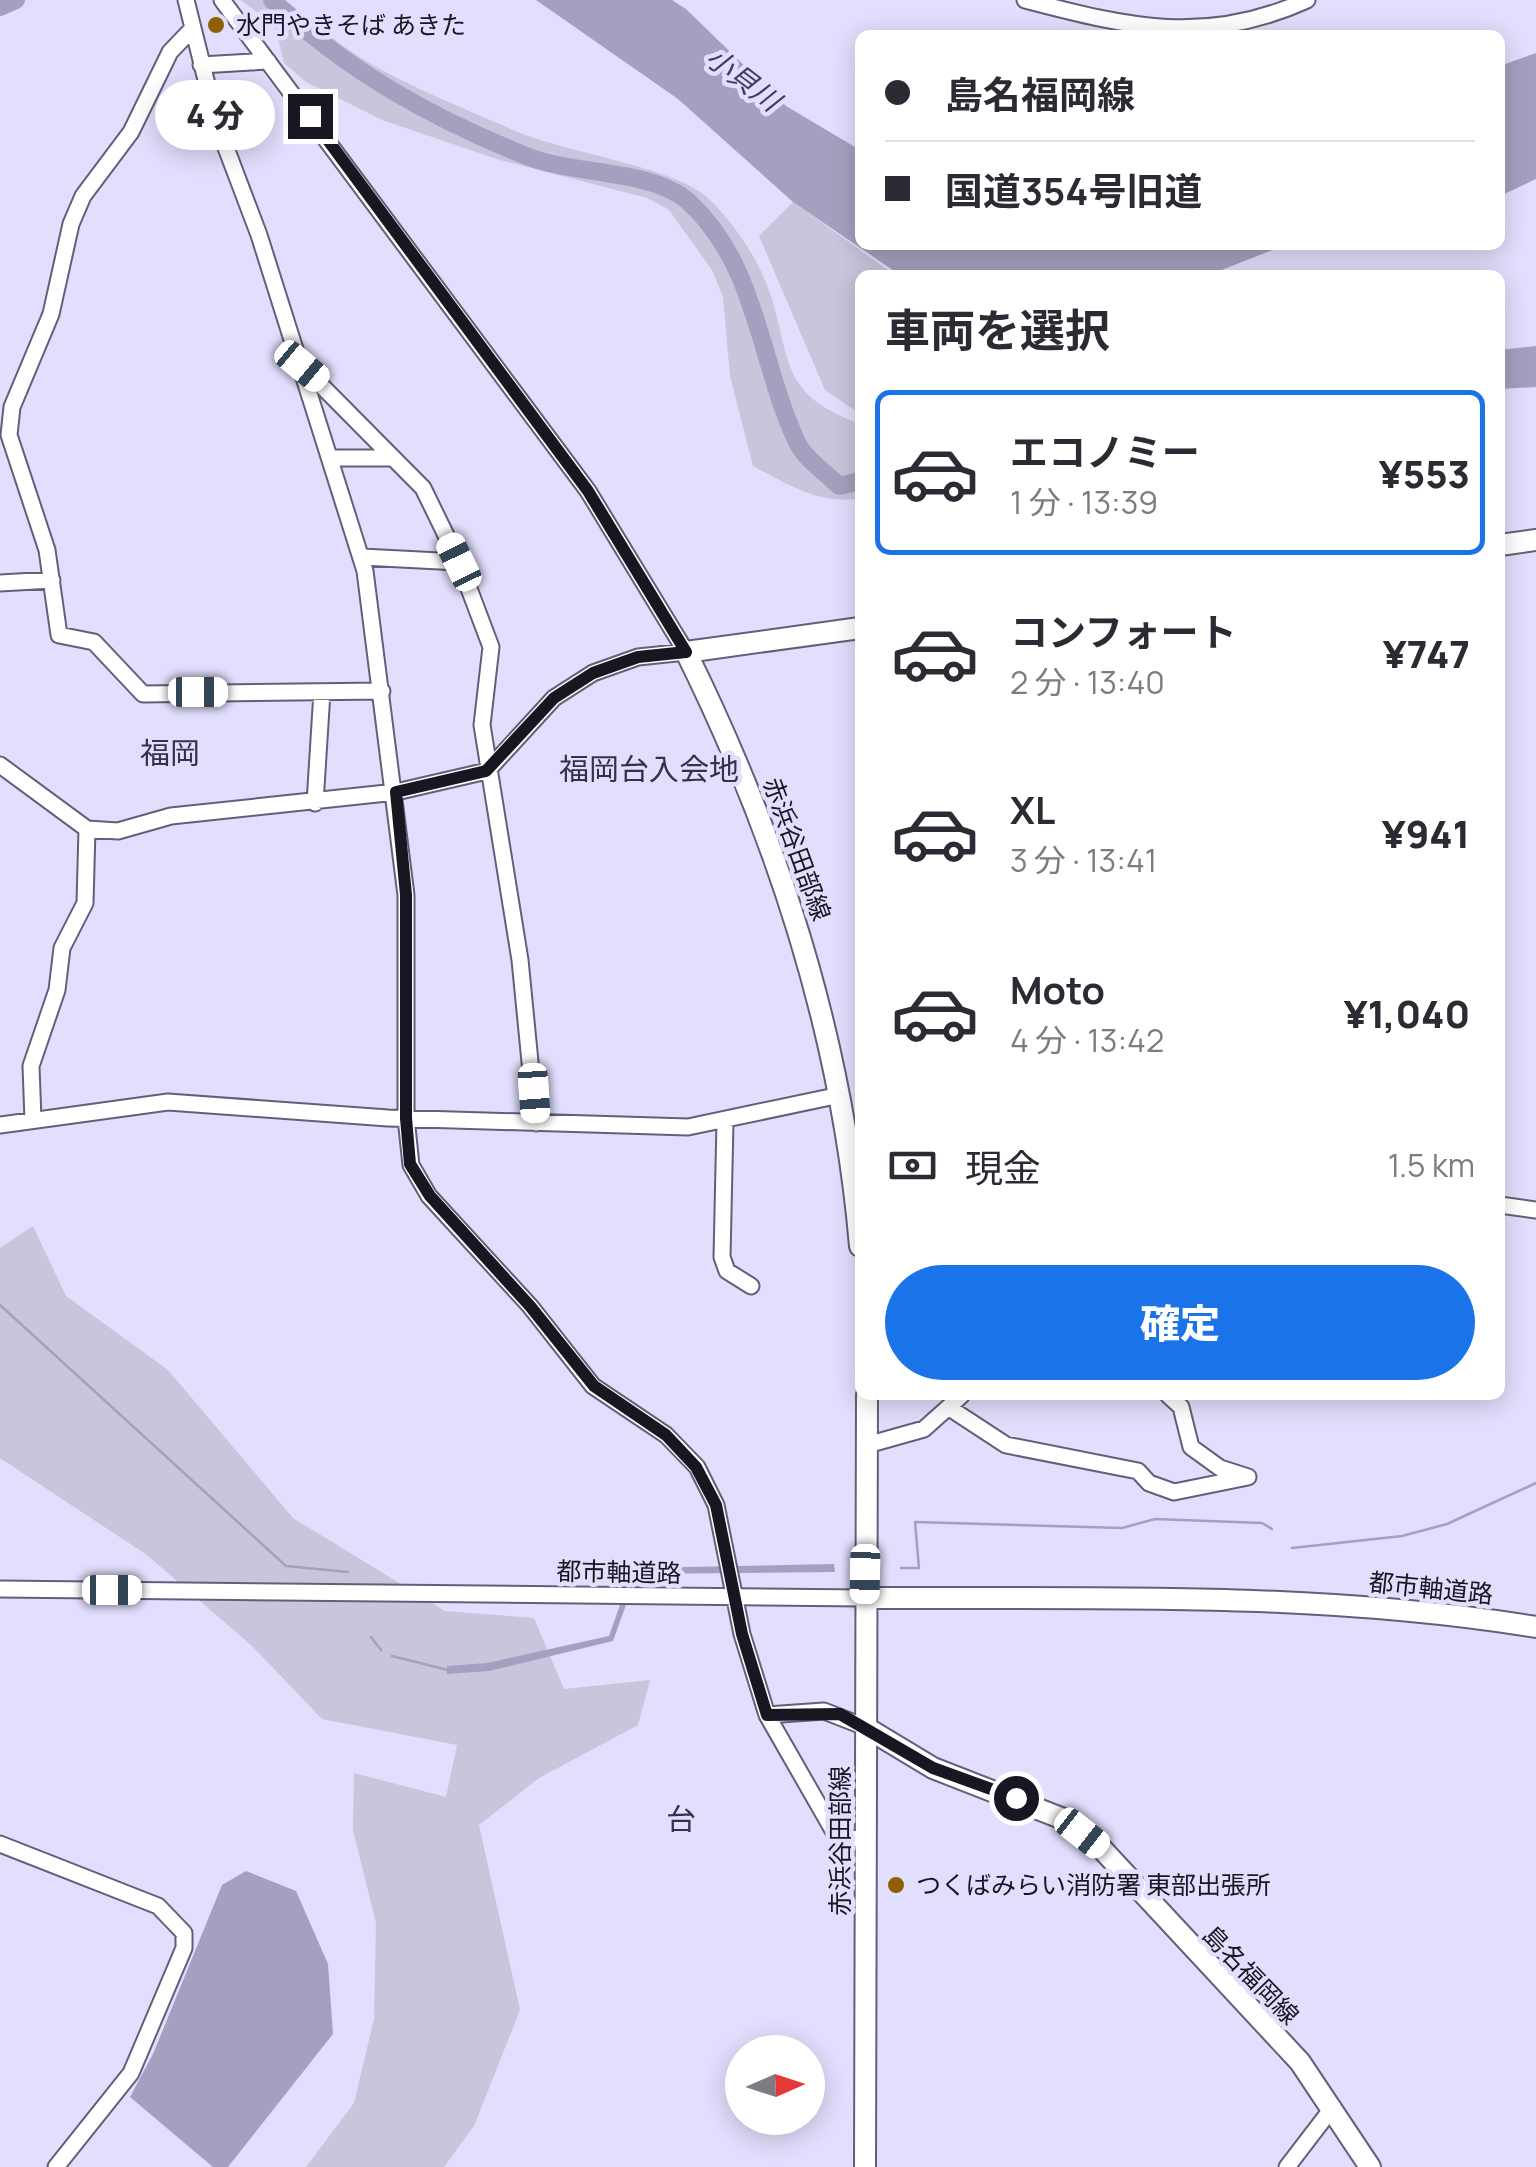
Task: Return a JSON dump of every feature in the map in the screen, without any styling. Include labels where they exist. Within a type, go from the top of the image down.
[{"type":"main road","points":[[1505,544],[1536,540]]},
{"type":"main road","points":[[686,652],[855,629]]},
{"type":"main road","name":"赤浜谷田部線","points":[[686,652],[748,786],[791,901],[855,1169]]},
{"type":"main road","name":"赤浜谷田部線","points":[[865,2167],[867,1400]]},
{"type":"main road","name":"都市軸道路","points":[[865,1598],[1228,1597],[1386,1608],[1536,1627]]},
{"type":"main road","name":"島名福岡線","points":[[864,1726],[933,1768],[1061,1818],[1102,1849],[1300,2062],[1334,2106],[1370,2167]]},
{"type":"street","points":[[186,0],[200,65],[362,557],[396,792],[408,934],[406,1152],[430,1196],[530,1306],[594,1386],[666,1435],[696,1467],[716,1505],[735,1598],[767,1715],[834,1832],[842,1838],[865,1839]]},
{"type":"street","points":[[0,765],[87,829],[118,831],[185,814],[396,792],[486,771],[522,728],[573,684],[638,657],[686,652],[588,491],[222,0]]},
{"type":"street","points":[[1025,0],[1120,25],[1175,30]]},
{"type":"street","points":[[1194,30],[1237,25],[1307,0]]},
{"type":"street","points":[[192,29],[170,52],[130,132],[83,196],[72,224],[51,314],[12,407],[9,436],[47,550],[59,635],[94,642],[143,694],[382,691]]},
{"type":"street","points":[[200,65],[268,61]]},
{"type":"street","points":[[302,366],[423,488],[459,562],[491,647],[482,726],[486,771],[520,960],[536,1123]]},
{"type":"street","points":[[332,458],[390,458]]},
{"type":"street","points":[[362,557],[459,562]]},
{"type":"street","points":[[0,583],[52,580]]},
{"type":"street","points":[[315,803],[322,692]]},
{"type":"street","points":[[33,1120],[31,1066],[56,990],[62,948],[85,903],[87,829]]},
{"type":"street","points":[[0,1125],[168,1102],[406,1118],[688,1127],[840,1095]]},
{"type":"street","points":[[725,1122],[722,1257],[727,1272],[751,1286]]},
{"type":"street","points":[[1505,1206],[1536,1210]]},
{"type":"street","points":[[868,1446],[924,1429],[958,1400]]},
{"type":"street","points":[[951,1409],[1006,1445],[1138,1471],[1150,1484],[1174,1492],[1248,1477],[1220,1468],[1191,1447],[1181,1407],[1173,1400]]},
{"type":"street","name":"都市軸道路","points":[[0,1589],[865,1598]]},
{"type":"street","points":[[767,1715],[824,1712],[864,1726]]},
{"type":"street","points":[[0,1844],[158,1906],[184,1934],[184,1948],[131,2073],[56,2167]]},
{"type":"street","points":[[1287,2167],[1334,2106]]},
{"type":"shaded area","points":[[241,0],[286,2],[365,60],[427,92],[533,138],[672,178],[710,200],[754,257],[771,296],[788,359],[803,389],[834,413],[855,422],[855,499],[818,496],[753,466],[730,376],[723,297],[712,270],[669,210],[647,198],[500,160],[382,120],[306,82],[284,63],[275,26]]},
{"type":"shaded area","points":[[793,202],[888,270],[855,270],[855,411],[825,390],[759,236]]},
{"type":"shaded area","points":[[33,1226],[66,1296],[168,1370],[293,1518],[445,1611],[534,1618],[564,1689],[650,1680],[638,1725],[539,1778],[479,1825],[520,2010],[474,2126],[444,2167],[306,2167],[354,2103],[374,2019],[376,1923],[353,1830],[354,1773],[446,1797],[457,1745],[322,1719],[252,1646],[147,1555],[0,1458],[0,1248]]},
{"type":"water","name":"小貝川","points":[[536,0],[672,0],[686,9],[786,106],[855,147],[855,244],[793,202],[678,99]]},
{"type":"water","points":[[1536,53],[1536,179],[1505,194],[1505,64]]},
{"type":"water","points":[[863,250],[1272,250],[1222,270],[893,270]]},
{"type":"water","points":[[1536,346],[1536,387],[1505,389],[1505,349]]},
{"type":"water","points":[[834,1564],[835,1572],[637,1574],[613,1641],[489,1671],[447,1674],[447,1666],[487,1663],[609,1636],[633,1568]]},
{"type":"water","points":[[246,1871],[296,1891],[328,1964],[333,2034],[228,2167],[213,2167],[130,2097],[153,2054],[222,1885]]},
{"type":"waterway","points":[[0,7],[16,0]]},
{"type":"waterway","points":[[272,0],[361,71],[459,126],[529,157],[634,178],[673,191],[689,202],[730,255],[800,448],[839,486],[855,482]]},
{"type":"waterway","points":[[0,1305],[286,1566],[348,1572]]},
{"type":"waterway","points":[[1292,1548],[1402,1536],[1447,1524],[1536,1483]]},
{"type":"waterway","points":[[901,1568],[919,1568],[915,1522],[1122,1528],[1155,1519],[1262,1523],[1272,1529]]},
{"type":"waterway","points":[[371,1637],[381,1650]]},
{"type":"waterway","points":[[392,1656],[448,1670]]},
{"type":"place","name":"水門やきそば あきた","points":[[216,25]]},
{"type":"place","name":"つくばみらい消防署 東部出張所","points":[[896,1885]]},
{"type":"district","name":"福岡","points":[[170,754]]},
{"type":"district","name":"福岡台入会地","points":[[649,770]]},
{"type":"district","name":"台","points":[[681,1820]]},
{"type":"route","points":[[310,116],[588,491],[686,652],[638,657],[593,673],[554,698],[486,771],[396,792],[406,895],[406,1152],[410,1164],[430,1196],[530,1306],[557,1345],[594,1386],[666,1435],[696,1467],[716,1505],[742,1634],[767,1715],[840,1714],[933,1768],[1016,1798]]}]
